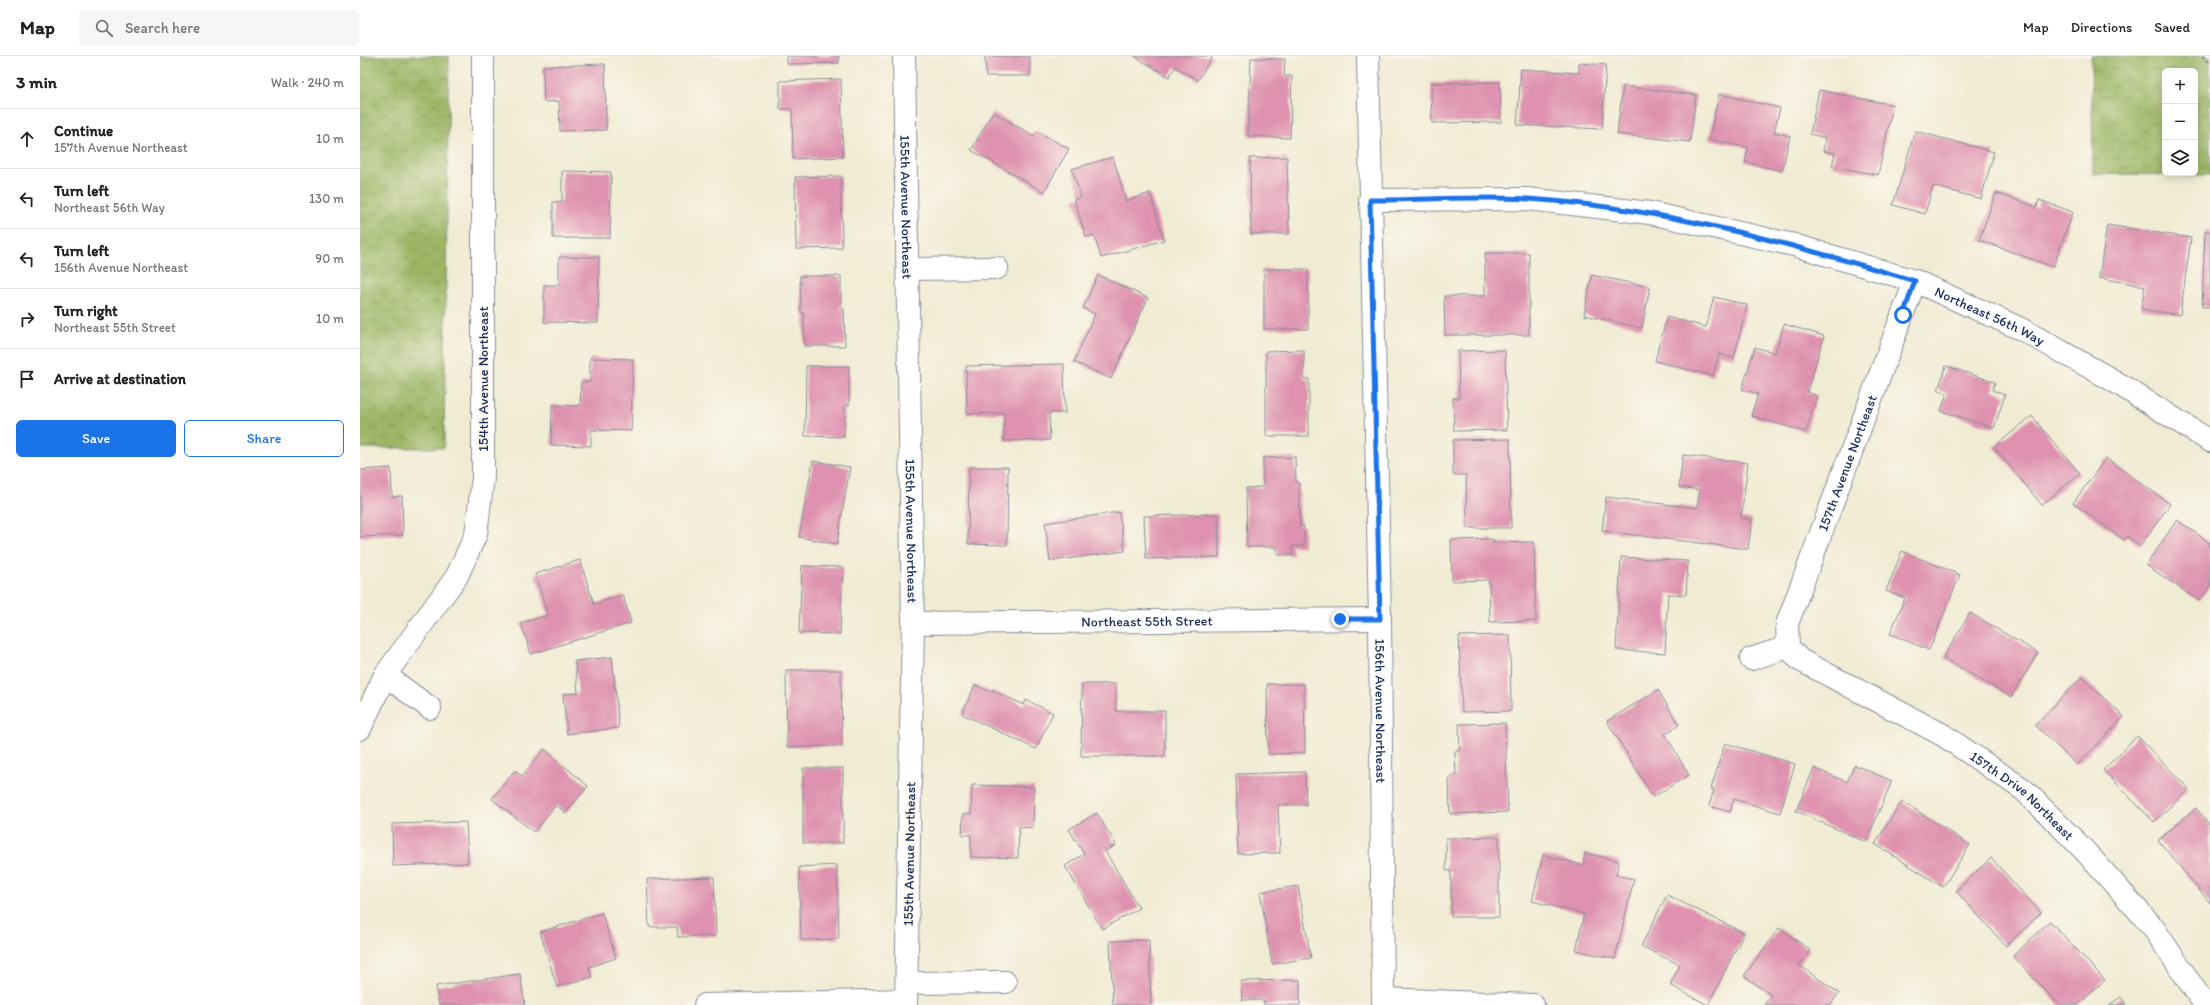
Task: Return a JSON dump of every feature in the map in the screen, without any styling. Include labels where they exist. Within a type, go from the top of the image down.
[{"type":"street","name":"154th Avenue Northeast","points":[[360,729],[385,675],[457,576],[476,534],[484,477],[483,56]]},
{"type":"street","name":"155th Avenue Northeast","points":[[904,56],[913,623],[906,996]]},
{"type":"street","name":"156th Avenue Northeast","points":[[1368,56],[1380,619],[1383,1002]]},
{"type":"street","name":"Northeast 56th Way","points":[[1370,200],[1528,199],[1650,213],[1794,245],[1915,281],[2021,329],[2114,381],[2210,441]]},
{"type":"street","points":[[908,268],[998,268]]},
{"type":"street","name":"157th Avenue Northeast","points":[[1788,647],[1787,624],[1915,281]]},
{"type":"street","name":"Northeast 55th Street","points":[[913,623],[1380,619]]},
{"type":"street","points":[[1751,659],[1788,647]]},
{"type":"street","name":"157th Drive Northeast","points":[[1788,647],[1800,660],[1943,735],[2024,790],[2083,849],[2152,926],[2205,1005]]},
{"type":"street","points":[[385,675],[430,708]]},
{"type":"street","points":[[705,1005],[906,996],[1005,982]]},
{"type":"street","points":[[1383,1002],[1533,1005]]},
{"type":"path","points":[[2202,56],[2210,62]]},
{"type":"green space","points":[[360,56],[449,56],[444,448],[360,448]]},
{"type":"green space","points":[[2091,56],[2210,56],[2210,175],[2198,175],[2198,68],[2162,68],[2162,175],[2093,174]]},
{"type":"building","points":[[787,56],[839,56],[839,63],[787,64]]},
{"type":"building","points":[[985,56],[1030,56],[1030,76],[986,76]]},
{"type":"building","points":[[1134,56],[1213,56],[1198,80],[1175,67],[1169,77]]},
{"type":"building","points":[[1251,58],[1285,59],[1284,76],[1292,76],[1290,138],[1248,136]]},
{"type":"building","points":[[1579,63],[1606,65],[1602,129],[1517,125],[1521,69],[1579,73]]},
{"type":"building","points":[[605,64],[606,130],[560,131],[559,101],[544,102],[543,66]]},
{"type":"building","points":[[841,79],[843,157],[793,159],[792,109],[780,109],[780,81]]},
{"type":"building","points":[[1500,82],[1501,122],[1432,123],[1431,83]]},
{"type":"building","points":[[1623,86],[1696,95],[1690,142],[1617,134]]},
{"type":"building","points":[[1819,90],[1893,105],[1878,175],[1832,166],[1835,153],[1823,151],[1825,138],[1810,134]]},
{"type":"building","points":[[1719,94],[1780,108],[1774,132],[1790,136],[1782,171],[1745,162],[1748,148],[1709,139]]},
{"type":"building","points":[[993,112],[1034,136],[1037,131],[1069,149],[1044,192],[971,150]]},
{"type":"building","points":[[1915,131],[1994,152],[1981,199],[1933,186],[1925,214],[1893,205]]},
{"type":"building","points":[[1113,157],[1126,201],[1150,193],[1164,240],[1101,258],[1094,235],[1086,237],[1074,199],[1081,197],[1072,169]]},
{"type":"building","points":[[1287,157],[1289,234],[1251,234],[1250,158]]},
{"type":"building","points":[[562,171],[611,172],[610,238],[553,238],[553,202],[562,202]]},
{"type":"building","points":[[841,176],[842,248],[796,249],[795,177]]},
{"type":"building","points":[[1996,193],[2037,207],[2039,200],[2073,212],[2053,267],[1979,240]]},
{"type":"building","points":[[2107,225],[2191,238],[2180,315],[2141,309],[2145,286],[2099,278]]},
{"type":"building","points":[[2205,231],[2210,231],[2210,307],[2202,307]]},
{"type":"building","points":[[1485,253],[1529,253],[1529,335],[1445,335],[1444,296],[1485,296]]},
{"type":"building","points":[[559,257],[599,257],[598,323],[544,322],[544,285],[559,285]]},
{"type":"building","points":[[1264,269],[1308,269],[1308,329],[1264,329]]},
{"type":"building","points":[[1098,275],[1148,298],[1111,379],[1074,362],[1095,314],[1083,308]]},
{"type":"building","points":[[1592,275],[1650,287],[1642,328],[1584,315]]},
{"type":"building","points":[[800,276],[841,276],[841,309],[844,309],[845,346],[804,346],[804,313],[801,313]]},
{"type":"building","points":[[1714,297],[1747,305],[1734,358],[1719,354],[1713,376],[1655,361],[1667,317],[1706,327]]},
{"type":"building","points":[[1784,324],[1824,336],[1807,392],[1817,396],[1806,432],[1751,416],[1758,394],[1742,389],[1755,347],[1775,353]]},
{"type":"building","points":[[1304,350],[1304,379],[1309,379],[1309,436],[1266,436],[1266,351]]},
{"type":"building","points":[[1505,350],[1507,430],[1454,431],[1453,398],[1459,398],[1458,351]]},
{"type":"building","points":[[590,358],[633,359],[631,431],[591,430],[591,446],[551,445],[552,405],[580,406],[581,382],[590,382]]},
{"type":"building","points":[[1064,364],[1065,413],[1049,413],[1050,440],[1004,441],[1004,413],[967,414],[966,366]]},
{"type":"building","points":[[806,366],[849,366],[849,405],[845,405],[844,437],[805,436]]},
{"type":"building","points":[[1946,366],[1995,382],[1992,390],[2005,395],[1994,428],[1941,411],[1947,393],[1938,390]]},
{"type":"building","points":[[2032,416],[2080,474],[2042,505],[1994,447]]},
{"type":"building","points":[[1510,439],[1511,528],[1467,528],[1466,475],[1453,475],[1453,440]]},
{"type":"building","points":[[1683,455],[1748,463],[1741,518],[1752,519],[1748,549],[1602,531],[1606,497],[1697,508],[1700,490],[1679,487]]},
{"type":"building","points":[[1295,457],[1296,483],[1299,483],[1300,526],[1304,526],[1304,546],[1292,546],[1293,555],[1277,555],[1277,547],[1247,547],[1246,488],[1263,487],[1263,458]]},
{"type":"building","points":[[2106,458],[2170,504],[2140,546],[2127,536],[2124,540],[2073,503]]},
{"type":"building","points":[[813,461],[850,467],[837,544],[799,537]]},
{"type":"building","points":[[969,467],[1008,467],[1007,545],[968,544]]},
{"type":"building","points":[[391,468],[392,497],[402,496],[403,535],[360,537],[360,470]]},
{"type":"building","points":[[1119,512],[1125,551],[1050,561],[1045,523]]},
{"type":"building","points":[[1218,514],[1219,557],[1146,559],[1144,516]]},
{"type":"building","points":[[2177,520],[2210,543],[2210,586],[2199,601],[2146,565]]},
{"type":"building","points":[[1493,539],[1493,543],[1534,542],[1536,621],[1490,622],[1489,580],[1452,581],[1451,540]]},
{"type":"building","points":[[1902,551],[1960,575],[1929,650],[1890,634],[1905,598],[1886,591]]},
{"type":"building","points":[[1621,557],[1688,561],[1686,595],[1668,594],[1665,653],[1616,650]]},
{"type":"building","points":[[580,560],[594,604],[623,595],[631,623],[531,654],[521,623],[548,615],[535,574]]},
{"type":"building","points":[[802,566],[843,567],[840,634],[799,633]]},
{"type":"building","points":[[1970,613],[2038,653],[2011,697],[1943,658]]},
{"type":"building","points":[[1510,635],[1511,711],[1462,712],[1459,636]]},
{"type":"building","points":[[612,657],[619,728],[567,734],[563,694],[578,693],[575,661]]},
{"type":"building","points":[[786,670],[841,670],[842,746],[787,747]]},
{"type":"building","points":[[2082,677],[2124,717],[2077,765],[2035,725]]},
{"type":"building","points":[[1082,684],[1116,684],[1116,711],[1165,711],[1165,756],[1081,756]]},
{"type":"building","points":[[1267,684],[1304,684],[1305,753],[1268,754]]},
{"type":"building","points":[[975,685],[991,692],[992,690],[1024,705],[1026,700],[1053,713],[1036,749],[962,714]]},
{"type":"building","points":[[1658,690],[1679,725],[1665,734],[1689,775],[1653,797],[1607,721]]},
{"type":"building","points":[[1505,723],[1508,812],[1450,814],[1449,777],[1456,776],[1455,751],[1460,751],[1459,724]]},
{"type":"building","points":[[2137,736],[2189,789],[2154,822],[2103,770]]},
{"type":"building","points":[[1725,743],[1795,764],[1780,813],[1734,799],[1730,812],[1709,806],[1714,790],[1711,789]]},
{"type":"building","points":[[544,749],[588,786],[566,813],[556,805],[534,832],[492,799],[515,770],[522,776]]},
{"type":"building","points":[[1855,765],[1892,781],[1866,842],[1796,811],[1814,768],[1847,782]]},
{"type":"building","points":[[803,768],[843,768],[843,843],[803,843]]},
{"type":"building","points":[[1305,772],[1306,805],[1278,805],[1280,853],[1238,854],[1236,774]]},
{"type":"building","points":[[972,785],[1034,787],[1033,828],[1019,827],[1018,858],[971,857],[971,835],[962,835],[963,814],[971,814]]},
{"type":"building","points":[[1902,801],[1970,845],[1943,887],[1875,844]]},
{"type":"building","points":[[2196,808],[2210,825],[2210,903],[2158,840]]},
{"type":"building","points":[[1097,813],[1116,845],[1105,851],[1139,908],[1102,929],[1065,866],[1084,854],[1069,829]]},
{"type":"building","points":[[466,822],[468,863],[393,866],[392,824]]},
{"type":"building","points":[[1499,837],[1499,917],[1451,917],[1451,871],[1446,871],[1446,838]]},
{"type":"building","points":[[1585,853],[1619,861],[1616,875],[1634,879],[1615,959],[1576,950],[1584,914],[1532,901],[1543,855],[1583,865]]},
{"type":"building","points":[[1991,858],[2041,913],[2006,946],[1956,891]]},
{"type":"building","points":[[837,865],[839,939],[801,940],[799,867]]},
{"type":"building","points":[[714,877],[716,936],[678,937],[677,927],[649,927],[647,879]]},
{"type":"building","points":[[1298,886],[1311,958],[1272,964],[1260,892]]},
{"type":"building","points":[[1667,895],[1744,933],[1708,1005],[1670,985],[1680,965],[1641,946]]},
{"type":"building","points":[[602,913],[616,958],[589,967],[592,977],[557,987],[540,932]]},
{"type":"building","points":[[2050,921],[2105,980],[2078,1005],[2059,1005],[2013,956]]},
{"type":"building","points":[[1779,928],[1810,950],[1799,965],[1839,993],[1830,1005],[1764,1005],[1771,995],[1744,976]]},
{"type":"building","points":[[1149,940],[1151,1005],[1113,1005],[1110,941]]},
{"type":"building","points":[[520,974],[525,1005],[439,1005],[436,986]]},
{"type":"building","points":[[1300,980],[1300,1005],[1264,1005],[1264,1000],[1242,1000],[1241,981]]},
{"type":"building","points":[[2121,997],[2126,1005],[2109,1005]]},
{"type":"route","points":[[1340,619],[1380,619],[1370,200],[1528,199],[1650,213],[1794,245],[1915,281],[1903,315]]}]
